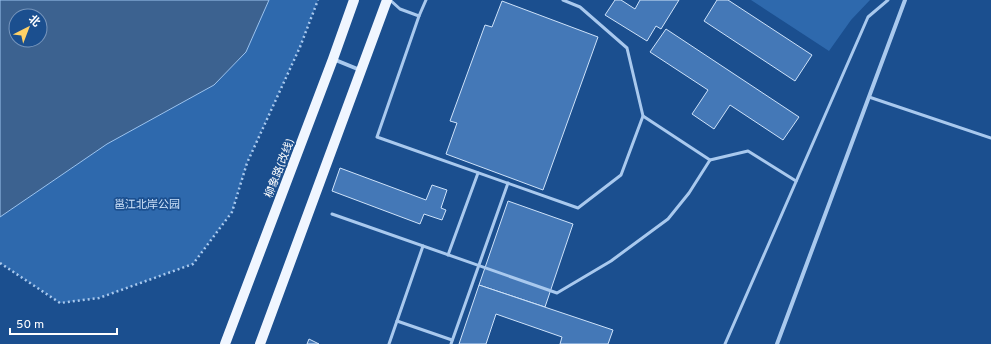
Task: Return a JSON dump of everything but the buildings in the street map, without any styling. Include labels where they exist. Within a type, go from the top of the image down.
[{"type":"main road","name":"柳象路(改线)","points":[[225,344],[354,0]]},
{"type":"main road","points":[[260,344],[388,0]]},
{"type":"street","points":[[777,344],[905,0]]},
{"type":"street","points":[[333,59],[361,71]]},
{"type":"lane","points":[[388,0],[400,9],[419,16]]},
{"type":"lane","points":[[426,0],[419,16],[377,137],[578,208],[621,175],[643,116],[627,48],[580,6],[563,0]]},
{"type":"lane","points":[[724,344],[868,17],[888,0]]},
{"type":"lane","points":[[869,97],[991,138]]},
{"type":"lane","points":[[643,116],[710,160]]},
{"type":"lane","points":[[332,214],[557,293],[611,261],[668,219],[689,192],[710,160],[748,151],[796,181]]},
{"type":"lane","points":[[448,255],[478,173]]},
{"type":"lane","points":[[397,321],[452,342],[508,183]]},
{"type":"lane","points":[[390,344],[423,246]]},
{"type":"path","points":[[0,263],[60,303],[99,298],[193,264],[232,212],[247,163],[300,47],[318,0]]},
{"type":"green space","name":"邕江北岸公园","points":[[269,0],[318,0],[300,47],[247,163],[232,212],[193,264],[99,298],[60,303],[0,263],[0,217],[107,144],[214,85],[246,52]]},
{"type":"green space","points":[[751,0],[870,0],[851,20],[829,51]]},
{"type":"shaded area","points":[[0,0],[269,0],[246,52],[214,85],[107,144],[0,217]]}]
